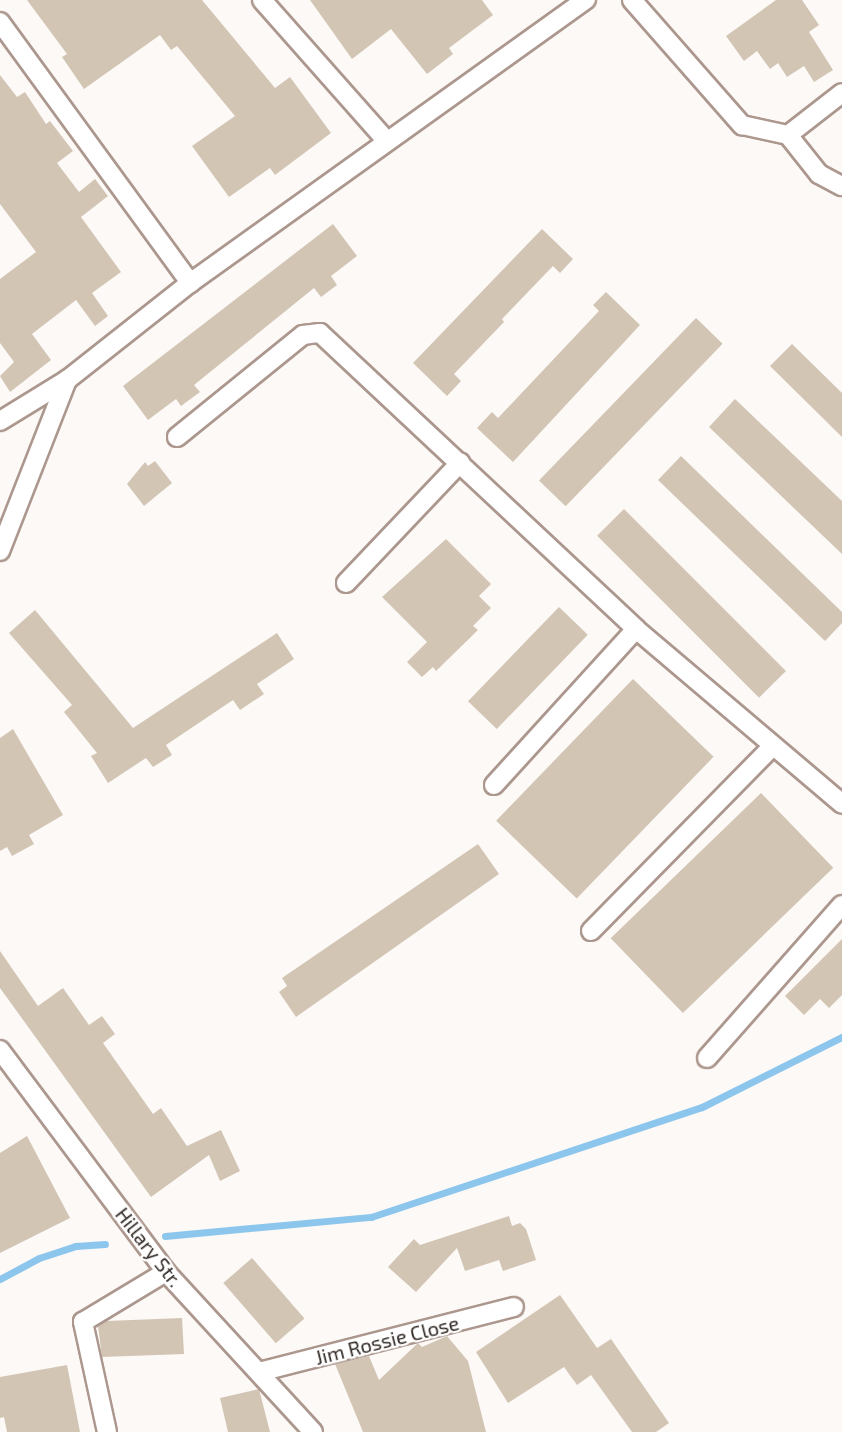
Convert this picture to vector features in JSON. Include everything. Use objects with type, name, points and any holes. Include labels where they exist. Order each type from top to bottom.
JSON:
[{"type":"street","points":[[262,0],[387,140]]},
{"type":"street","points":[[1,419],[67,380],[190,283],[387,140],[586,0]]},
{"type":"street","points":[[632,0],[742,125],[788,135],[819,174],[842,186]]},
{"type":"street","points":[[0,22],[190,283]]},
{"type":"street","points":[[788,135],[842,93]]},
{"type":"street","points":[[177,437],[303,334],[320,333],[636,629],[771,748],[842,804]]},
{"type":"street","points":[[0,551],[67,380]]},
{"type":"street","points":[[346,583],[460,462]]},
{"type":"street","points":[[494,785],[636,629]]},
{"type":"street","points":[[591,931],[771,748]]},
{"type":"street","points":[[707,1058],[842,905]]},
{"type":"street","name":"Hillary Str.","points":[[0,1050],[166,1272],[313,1432]]},
{"type":"street","points":[[106,1432],[83,1322],[166,1272]]},
{"type":"street","name":"Jim Rossie Close","points":[[259,1372],[514,1307]]},
{"type":"building","points":[[27,0],[202,0],[275,88],[290,77],[331,133],[275,175],[270,168],[229,197],[192,146],[235,116],[177,46],[171,50],[160,35],[84,89],[62,57],[67,54]]},
{"type":"building","points":[[310,0],[482,0],[493,15],[449,48],[453,54],[427,74],[391,29],[352,59]]},
{"type":"building","points":[[776,0],[802,0],[819,25],[809,32],[833,70],[814,82],[804,66],[787,77],[778,63],[770,69],[757,51],[744,61],[726,36]]},
{"type":"building","points":[[0,75],[17,97],[25,92],[46,124],[50,121],[73,151],[57,163],[79,192],[95,179],[108,196],[81,217],[121,272],[92,293],[108,316],[95,326],[76,300],[32,334],[51,360],[10,392],[0,376],[14,362],[0,343],[0,279],[36,252],[0,204]]},
{"type":"building","points":[[333,224],[357,256],[331,276],[337,285],[321,297],[314,288],[194,385],[200,392],[181,406],[176,399],[148,420],[123,386]]},
{"type":"building","points":[[542,229],[573,259],[560,273],[553,266],[502,319],[504,322],[454,374],[461,381],[447,396],[413,363]]},
{"type":"building","points":[[606,292],[640,325],[513,462],[477,428],[492,412],[498,418],[599,311],[593,305]]},
{"type":"building","points":[[696,318],[723,344],[566,506],[539,481]]},
{"type":"building","points":[[792,344],[842,393],[842,437],[770,366]]},
{"type":"building","points":[[735,399],[842,501],[842,554],[709,427]]},
{"type":"building","points":[[681,456],[842,612],[842,623],[825,641],[658,480]]},
{"type":"building","points":[[155,461],[172,483],[144,506],[127,484],[145,462],[148,466]]},
{"type":"building","points":[[624,509],[786,671],[759,698],[597,536]]},
{"type":"building","points":[[446,539],[491,584],[479,596],[491,608],[473,626],[478,630],[436,671],[433,667],[422,677],[407,662],[427,642],[382,597]]},
{"type":"building","points":[[559,607],[588,635],[497,729],[468,701]]},
{"type":"building","points":[[35,610],[133,728],[277,633],[294,659],[257,684],[264,694],[240,710],[233,700],[166,745],[172,755],[153,767],[146,758],[108,783],[91,756],[97,753],[64,712],[72,705],[9,633]]},
{"type":"building","points":[[633,679],[714,757],[577,899],[496,821]]},
{"type":"building","points":[[13,729],[63,815],[29,835],[34,844],[12,856],[7,847],[0,851],[0,738]]},
{"type":"building","points":[[761,793],[833,868],[683,1013],[611,938]]},
{"type":"building","points":[[478,844],[499,874],[296,1017],[279,992],[287,986],[282,978]]},
{"type":"building","points":[[842,939],[842,995],[829,1008],[820,999],[804,1015],[785,996]]},
{"type":"building","points":[[0,951],[38,1006],[63,988],[89,1025],[102,1016],[115,1034],[103,1043],[153,1114],[161,1108],[187,1146],[221,1130],[240,1171],[220,1181],[209,1155],[151,1197],[0,988]]},
{"type":"building","points":[[27,1136],[70,1218],[0,1253],[0,1153]]},
{"type":"building","points":[[509,1216],[512,1226],[520,1223],[526,1229],[536,1260],[503,1271],[499,1260],[465,1271],[457,1248],[416,1292],[388,1267],[414,1239],[420,1245]]},
{"type":"building","points":[[252,1258],[304,1318],[276,1343],[223,1283]]},
{"type":"building","points":[[560,1295],[597,1348],[611,1339],[669,1423],[656,1432],[632,1432],[591,1375],[577,1385],[564,1367],[508,1403],[476,1352]]},
{"type":"building","points":[[182,1318],[184,1354],[102,1357],[98,1326],[107,1321]]},
{"type":"building","points":[[447,1336],[468,1361],[486,1432],[363,1432],[335,1364],[369,1356],[379,1380],[418,1343],[422,1347]]},
{"type":"building","points":[[67,1365],[80,1432],[7,1432],[4,1417],[0,1418],[0,1377]]},
{"type":"building","points":[[259,1389],[270,1432],[228,1432],[220,1398]]},
{"type":"waterway","points":[[165,1236],[371,1217],[702,1107],[842,1037]]},
{"type":"waterway","points":[[0,1279],[39,1258],[76,1246],[105,1244]]}]
